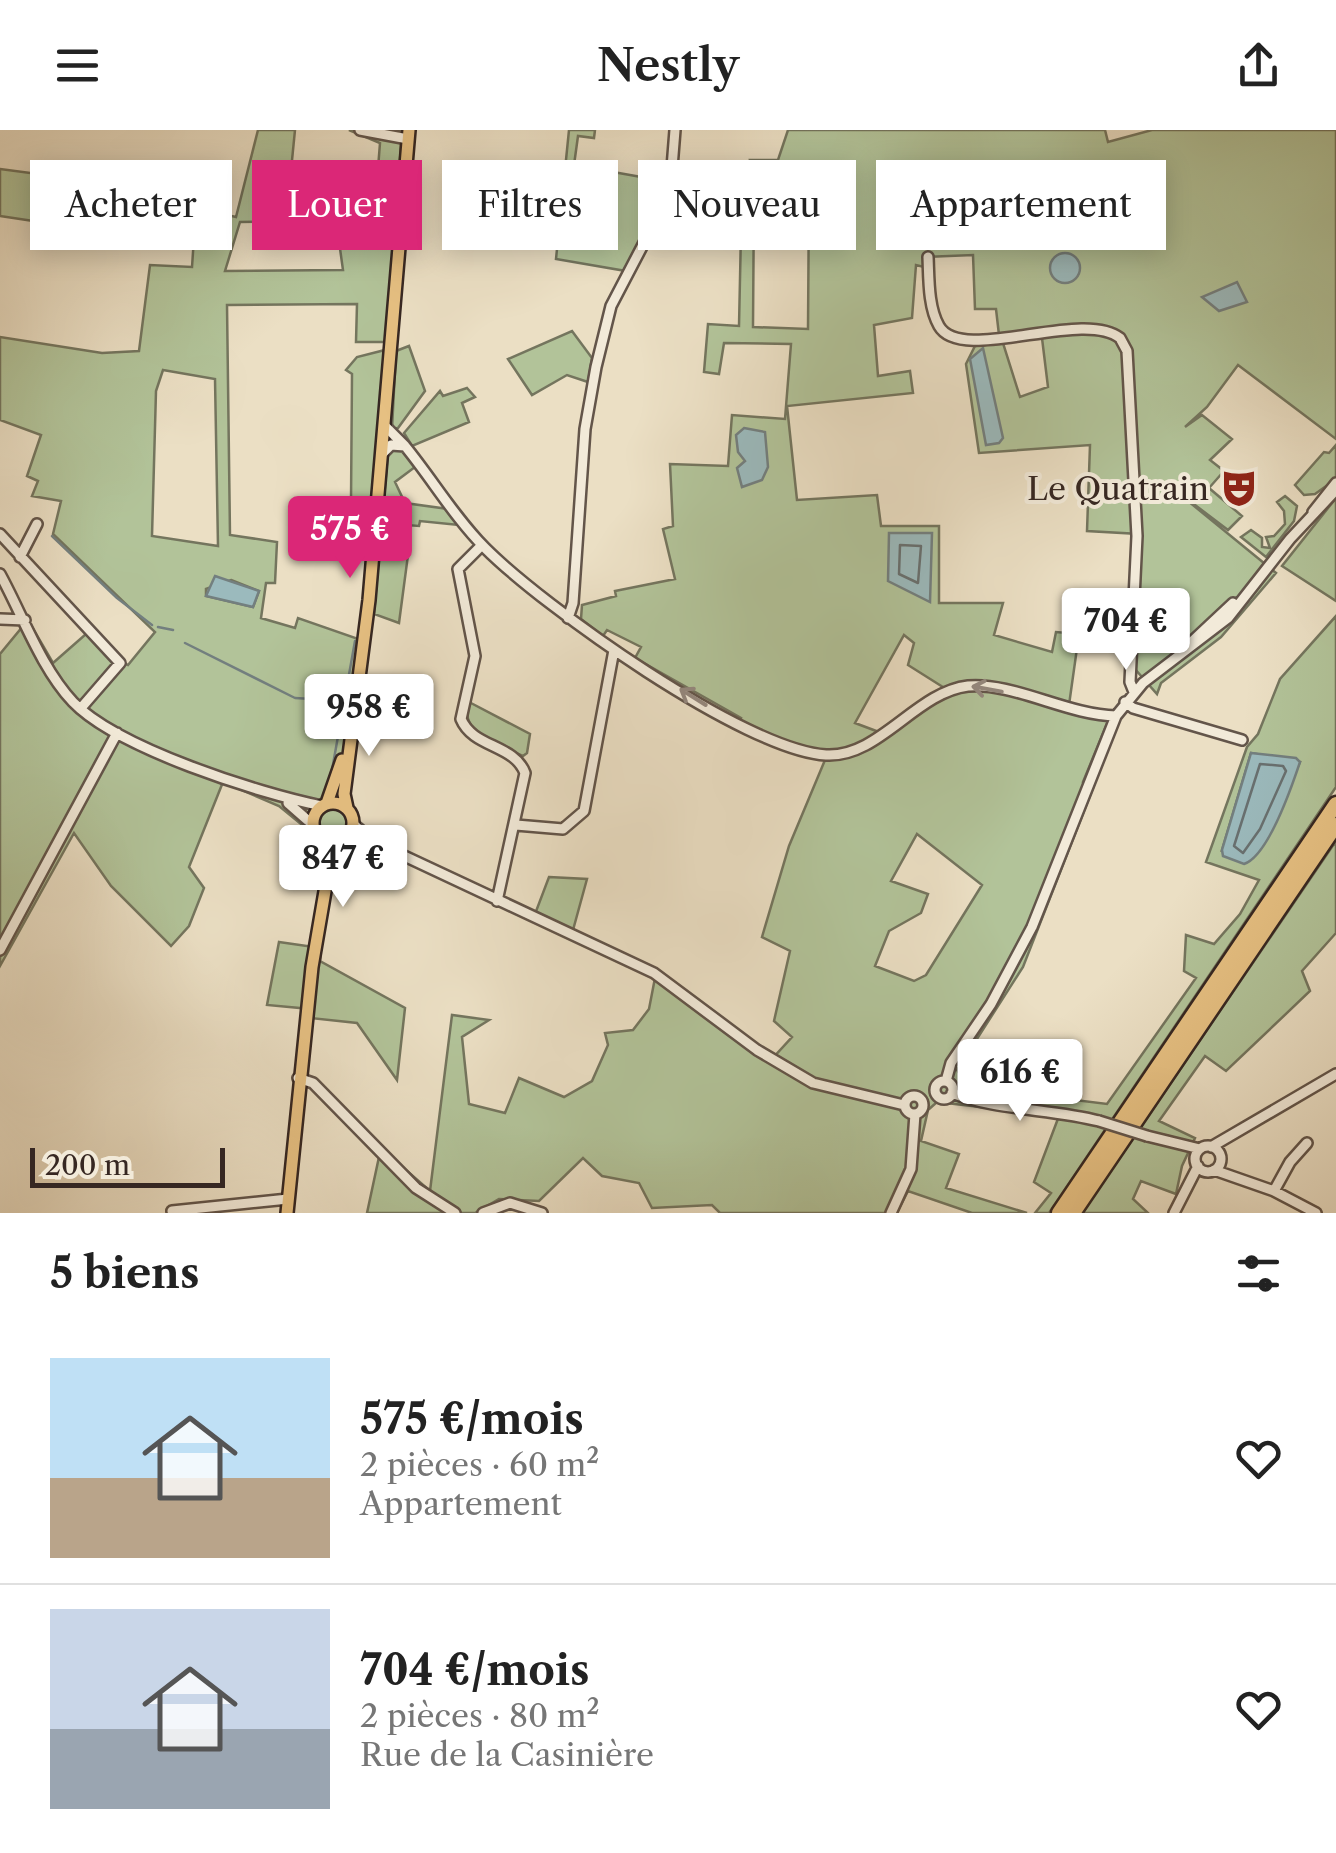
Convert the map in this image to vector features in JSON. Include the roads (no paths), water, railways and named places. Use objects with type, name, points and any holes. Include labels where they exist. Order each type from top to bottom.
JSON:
[{"type":"highway","points":[[1060,1213],[1336,804]]},
{"type":"highway","points":[[1074,1213],[1336,825]]},
{"type":"main road","points":[[312,967],[329,868],[353,824],[344,794],[382,454],[408,134]]},
{"type":"main road","points":[[287,1213],[323,854],[321,838],[313,825],[324,805],[353,712]]},
{"type":"main road","points":[[324,805],[347,808]]},
{"type":"main road","points":[[321,838],[343,840]]},
{"type":"street","points":[[360,130],[408,134]]},
{"type":"street","points":[[568,618],[573,603],[585,429],[608,319],[670,193],[674,130]]},
{"type":"street","points":[[928,256],[931,296],[940,328],[957,337],[989,339],[1092,326],[1120,338],[1126,351],[1136,478],[1134,692]]},
{"type":"street","points":[[384,425],[482,545],[568,618],[740,726],[818,754],[843,753],[938,697],[970,686],[1116,716]]},
{"type":"street","points":[[382,454],[391,445],[405,446]]},
{"type":"street","points":[[952,1093],[946,1081],[952,1063],[991,1004],[1032,927],[1116,716],[1143,683],[1222,624],[1312,515],[1316,504],[1336,487]]},
{"type":"street","points":[[20,557],[37,524]]},
{"type":"street","points":[[0,534],[120,663],[80,708]]},
{"type":"street","points":[[482,545],[458,569],[474,656],[461,719],[471,735],[521,764],[525,773],[497,902]]},
{"type":"street","points":[[0,574],[63,689],[80,708],[117,733],[277,796],[304,812],[313,825]]},
{"type":"street","points":[[0,620],[24,620]]},
{"type":"street","points":[[516,825],[563,829],[584,811],[614,650]]},
{"type":"street","points":[[1132,671],[1143,683]]},
{"type":"street","points":[[1126,702],[1133,708],[1242,740]]},
{"type":"street","points":[[0,950],[117,733]]},
{"type":"street","points":[[277,796],[324,805]]},
{"type":"street","points":[[353,824],[379,846],[661,977],[757,1050],[814,1083],[904,1105],[915,1114]]},
{"type":"street","points":[[343,840],[379,846]]},
{"type":"street","points":[[1174,1213],[1193,1179],[1230,1136],[1336,1074]]},
{"type":"street","points":[[298,1078],[312,1083],[416,1188],[455,1213]]},
{"type":"street","points":[[938,1094],[938,1084],[946,1081]]},
{"type":"street","points":[[892,1213],[913,1160],[915,1114],[922,1102],[938,1094],[952,1093],[973,1101],[1033,1106],[1147,1136],[1208,1160],[1231,1175],[1316,1213]]},
{"type":"street","points":[[904,1105],[909,1097],[922,1102]]},
{"type":"street","points":[[1274,1191],[1290,1162],[1307,1143]]},
{"type":"street","points":[[172,1210],[288,1199]]},
{"type":"street","points":[[484,1213],[510,1203],[542,1213]]},
{"type":"water","points":[[1065,253],[1076,257],[1080,268],[1076,279],[1065,283],[1054,279],[1050,268],[1054,257]]},
{"type":"water","points":[[1237,282],[1247,302],[1219,311],[1202,297]]},
{"type":"water","points":[[983,348],[1003,438],[999,443],[986,445],[970,359]]},
{"type":"water","points":[[744,428],[765,432],[768,467],[762,480],[742,487],[737,468],[745,461],[738,452],[736,435]]},
{"type":"water","points":[[889,533],[932,533],[930,602],[888,581]]},
{"type":"water","points":[[215,576],[259,591],[253,607],[206,596]]},
{"type":"water","points":[[1251,753],[1296,758],[1300,762],[1270,835],[1244,864],[1223,856],[1222,850]]},
{"type":"waterway","points":[[52,536],[117,598],[152,625]]},
{"type":"waterway","points":[[158,627],[173,630]]},
{"type":"waterway","points":[[332,770],[355,641]]},
{"type":"waterway","points":[[185,643],[295,698],[312,699]]},
{"type":"place","name":"Le Quatrain","points":[[1239,488]]}]
